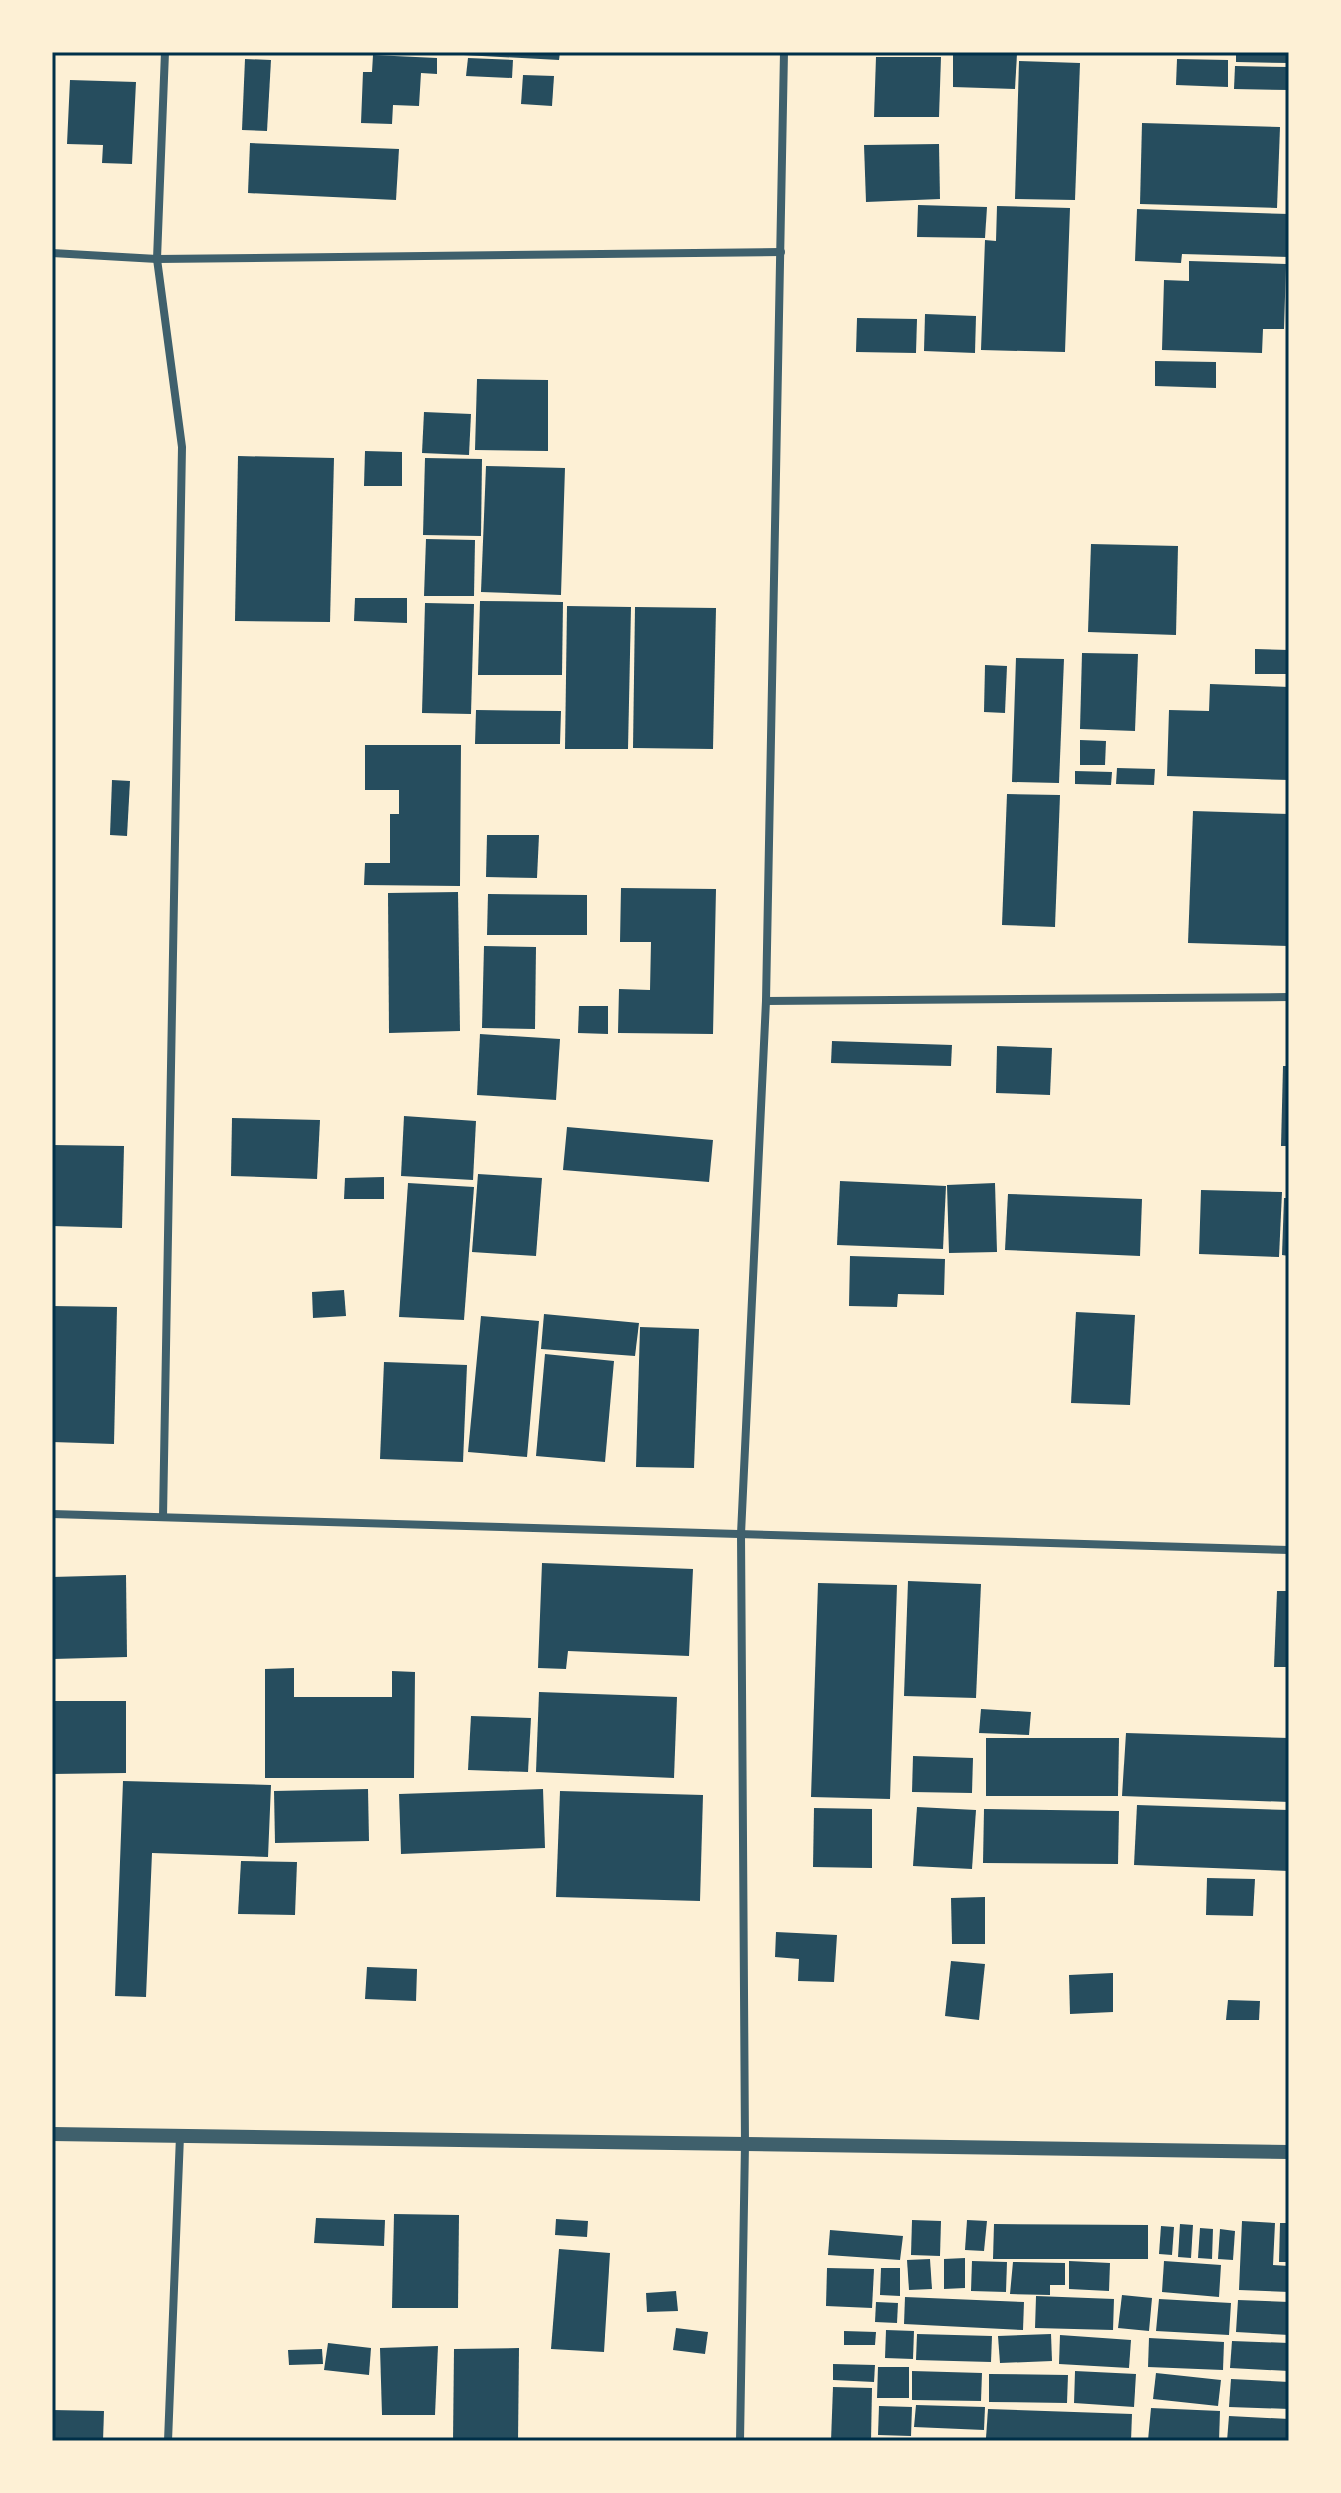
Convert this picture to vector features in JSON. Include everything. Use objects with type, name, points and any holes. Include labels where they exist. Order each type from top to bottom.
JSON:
[{"type":"street","points":[[163,1517],[182,447],[157,259],[165,52]]},
{"type":"street","points":[[740,2441],[745,2144],[741,1534],[766,1001],[784,52]]},
{"type":"street","points":[[52,253],[157,259],[781,252]]},
{"type":"street","points":[[766,1001],[1289,997]]},
{"type":"street","points":[[52,1514],[1289,1550]]},
{"type":"street","points":[[52,2134],[1289,2152]]},
{"type":"street","points":[[168,2441],[180,2136]]},
{"type":"building","points":[[445,52],[560,52],[559,60]]},
{"type":"building","points":[[1236,52],[1289,52],[1289,63],[1236,62]]},
{"type":"building","points":[[953,54],[1017,54],[1015,89],[953,87]]},
{"type":"building","points":[[373,55],[437,58],[437,74],[421,73],[419,106],[393,105],[392,124],[361,123],[363,72],[372,72]]},
{"type":"building","points":[[876,57],[941,57],[939,117],[874,117]]},
{"type":"building","points":[[468,58],[513,60],[512,78],[466,76]]},
{"type":"building","points":[[245,59],[271,60],[267,131],[242,130]]},
{"type":"building","points":[[1177,59],[1228,60],[1228,87],[1176,85]]},
{"type":"building","points":[[1019,61],[1080,63],[1075,200],[1015,199]]},
{"type":"building","points":[[1235,66],[1289,67],[1289,90],[1234,89]]},
{"type":"building","points":[[523,75],[554,76],[552,106],[521,104]]},
{"type":"building","points":[[70,80],[136,82],[132,164],[102,163],[103,145],[67,144]]},
{"type":"building","points":[[1142,123],[1280,127],[1277,208],[1140,204]]},
{"type":"building","points":[[250,143],[399,149],[396,200],[248,193]]},
{"type":"building","points":[[939,144],[940,199],[866,202],[864,145]]},
{"type":"building","points":[[918,205],[987,207],[985,238],[917,237]]},
{"type":"building","points":[[997,206],[1070,208],[1065,352],[981,350],[985,240],[996,241]]},
{"type":"building","points":[[1137,209],[1289,214],[1289,257],[1182,254],[1181,263],[1135,261]]},
{"type":"building","points":[[1189,261],[1286,264],[1284,329],[1263,329],[1262,353],[1162,350],[1164,280],[1189,281]]},
{"type":"building","points":[[925,314],[976,316],[975,353],[924,351]]},
{"type":"building","points":[[857,318],[917,319],[916,353],[856,352]]},
{"type":"building","points":[[1155,361],[1216,362],[1216,388],[1155,386]]},
{"type":"building","points":[[477,379],[548,380],[548,451],[475,450]]},
{"type":"building","points":[[424,412],[471,414],[469,455],[422,453]]},
{"type":"building","points":[[365,451],[402,452],[402,486],[364,486]]},
{"type":"building","points":[[238,456],[334,458],[330,622],[235,621]]},
{"type":"building","points":[[425,458],[482,459],[481,536],[423,535]]},
{"type":"building","points":[[486,466],[565,468],[561,595],[481,592]]},
{"type":"building","points":[[426,539],[475,540],[474,596],[424,596]]},
{"type":"building","points":[[1091,544],[1178,546],[1176,635],[1088,632]]},
{"type":"building","points":[[355,598],[407,598],[407,623],[354,621]]},
{"type":"building","points":[[480,601],[563,602],[562,675],[478,675]]},
{"type":"building","points":[[425,603],[474,604],[471,714],[422,713]]},
{"type":"building","points":[[567,606],[631,607],[628,749],[565,749]]},
{"type":"building","points":[[635,607],[716,608],[713,749],[633,748]]},
{"type":"building","points":[[1255,649],[1289,650],[1289,674],[1255,674]]},
{"type":"building","points":[[1082,653],[1138,654],[1135,731],[1080,729]]},
{"type":"building","points":[[1016,658],[1064,659],[1059,783],[1012,782]]},
{"type":"building","points":[[985,665],[1007,666],[1005,713],[984,712]]},
{"type":"building","points":[[1210,684],[1289,687],[1289,780],[1167,776],[1169,710],[1209,711]]},
{"type":"building","points":[[476,710],[561,711],[560,744],[475,744]]},
{"type":"building","points":[[1080,740],[1106,741],[1105,765],[1080,765]]},
{"type":"building","points":[[365,745],[461,745],[460,886],[364,885],[365,863],[390,863],[390,814],[399,814],[399,790],[365,790]]},
{"type":"building","points":[[1117,768],[1155,769],[1154,785],[1116,784]]},
{"type":"building","points":[[1075,771],[1112,772],[1111,785],[1075,784]]},
{"type":"building","points":[[112,780],[130,781],[127,836],[110,835]]},
{"type":"building","points":[[1007,794],[1060,795],[1055,927],[1002,925]]},
{"type":"building","points":[[1193,811],[1289,814],[1289,946],[1188,943]]},
{"type":"building","points":[[487,835],[539,835],[537,878],[486,877]]},
{"type":"building","points":[[621,888],[716,889],[713,1034],[618,1033],[619,989],[650,990],[651,942],[620,942]]},
{"type":"building","points":[[458,892],[460,1031],[389,1033],[388,893]]},
{"type":"building","points":[[488,894],[587,895],[587,935],[487,935]]},
{"type":"building","points":[[484,946],[536,947],[535,1029],[482,1028]]},
{"type":"building","points":[[579,1006],[608,1006],[608,1034],[578,1033]]},
{"type":"building","points":[[480,1034],[560,1039],[556,1100],[477,1095]]},
{"type":"building","points":[[832,1041],[952,1045],[951,1066],[831,1063]]},
{"type":"building","points":[[997,1046],[1052,1048],[1050,1095],[996,1093]]},
{"type":"building","points":[[1283,1066],[1289,1066],[1289,1146],[1281,1146]]},
{"type":"building","points":[[404,1116],[476,1121],[473,1180],[401,1176]]},
{"type":"building","points":[[232,1118],[320,1120],[317,1179],[231,1176]]},
{"type":"building","points":[[567,1127],[713,1140],[709,1182],[563,1170]]},
{"type":"building","points":[[52,1145],[124,1146],[122,1228],[52,1226]]},
{"type":"building","points":[[478,1174],[542,1178],[536,1256],[472,1252]]},
{"type":"building","points":[[384,1177],[384,1199],[344,1199],[345,1178]]},
{"type":"building","points":[[840,1181],[946,1186],[943,1249],[837,1245]]},
{"type":"building","points":[[408,1183],[474,1187],[464,1320],[399,1317]]},
{"type":"building","points":[[995,1183],[997,1252],[949,1253],[947,1185]]},
{"type":"building","points":[[1201,1190],[1282,1192],[1279,1257],[1199,1254]]},
{"type":"building","points":[[1008,1194],[1142,1199],[1140,1256],[1005,1250]]},
{"type":"building","points":[[1284,1198],[1289,1198],[1289,1256],[1282,1255]]},
{"type":"building","points":[[850,1256],[945,1259],[944,1295],[898,1294],[897,1307],[849,1306]]},
{"type":"building","points":[[344,1290],[346,1316],[313,1318],[312,1292]]},
{"type":"building","points":[[52,1306],[117,1307],[114,1444],[52,1442]]},
{"type":"building","points":[[1076,1312],[1135,1315],[1130,1405],[1071,1403]]},
{"type":"building","points":[[544,1314],[639,1323],[635,1356],[541,1349]]},
{"type":"building","points":[[481,1316],[539,1321],[527,1457],[468,1452]]},
{"type":"building","points":[[640,1327],[699,1329],[694,1468],[636,1467]]},
{"type":"building","points":[[545,1354],[614,1361],[605,1462],[536,1456]]},
{"type":"building","points":[[384,1362],[467,1365],[463,1462],[380,1459]]},
{"type":"building","points":[[542,1563],[693,1569],[689,1656],[568,1651],[566,1669],[538,1668]]},
{"type":"building","points":[[126,1575],[127,1657],[53,1659],[52,1577]]},
{"type":"building","points":[[908,1581],[981,1584],[976,1698],[904,1696]]},
{"type":"building","points":[[818,1583],[897,1585],[890,1799],[811,1797]]},
{"type":"building","points":[[1277,1591],[1289,1591],[1289,1667],[1274,1667]]},
{"type":"building","points":[[294,1668],[294,1697],[392,1697],[392,1671],[415,1672],[414,1778],[265,1778],[265,1669]]},
{"type":"building","points":[[539,1692],[677,1697],[674,1778],[536,1772]]},
{"type":"building","points":[[52,1701],[126,1701],[126,1773],[52,1774]]},
{"type":"building","points":[[981,1709],[1031,1712],[1029,1735],[979,1733]]},
{"type":"building","points":[[471,1716],[531,1718],[528,1772],[468,1770]]},
{"type":"building","points":[[1126,1733],[1289,1738],[1289,1802],[1122,1796]]},
{"type":"building","points":[[986,1738],[1119,1738],[1118,1796],[986,1796]]},
{"type":"building","points":[[913,1756],[973,1758],[972,1793],[912,1792]]},
{"type":"building","points":[[123,1781],[271,1785],[268,1857],[152,1853],[146,1997],[115,1996]]},
{"type":"building","points":[[368,1789],[369,1841],[275,1843],[274,1791]]},
{"type":"building","points":[[543,1789],[545,1848],[401,1854],[399,1794]]},
{"type":"building","points":[[560,1791],[703,1795],[700,1901],[556,1897]]},
{"type":"building","points":[[1137,1805],[1289,1810],[1289,1871],[1134,1865]]},
{"type":"building","points":[[917,1807],[976,1810],[972,1869],[913,1866]]},
{"type":"building","points":[[814,1808],[872,1809],[872,1868],[813,1867]]},
{"type":"building","points":[[984,1809],[1119,1811],[1118,1864],[983,1863]]},
{"type":"building","points":[[241,1861],[297,1862],[295,1915],[238,1914]]},
{"type":"building","points":[[1207,1878],[1255,1879],[1253,1916],[1206,1915]]},
{"type":"building","points":[[985,1897],[985,1944],[952,1944],[951,1898]]},
{"type":"building","points":[[776,1932],[837,1935],[834,1982],[798,1981],[799,1959],[775,1957]]},
{"type":"building","points":[[951,1961],[985,1964],[979,2020],[945,2016]]},
{"type":"building","points":[[367,1967],[417,1969],[416,2001],[365,1999]]},
{"type":"building","points":[[1113,1973],[1113,2012],[1070,2014],[1069,1975]]},
{"type":"building","points":[[1228,2000],[1260,2001],[1259,2020],[1226,2020]]},
{"type":"building","points":[[394,2214],[459,2215],[458,2308],[392,2308]]},
{"type":"building","points":[[316,2218],[385,2220],[384,2246],[314,2243]]},
{"type":"building","points":[[556,2219],[588,2221],[587,2237],[555,2235]]},
{"type":"building","points":[[912,2220],[941,2221],[940,2256],[911,2255]]},
{"type":"building","points":[[967,2220],[987,2221],[984,2251],[965,2250]]},
{"type":"building","points":[[1242,2221],[1275,2223],[1273,2265],[1289,2266],[1289,2292],[1239,2290]]},
{"type":"building","points":[[1280,2223],[1289,2223],[1289,2262],[1279,2262]]},
{"type":"building","points":[[994,2224],[1148,2225],[1148,2259],[993,2259]]},
{"type":"building","points":[[1180,2224],[1193,2225],[1191,2258],[1178,2257]]},
{"type":"building","points":[[1161,2226],[1174,2227],[1172,2255],[1159,2254]]},
{"type":"building","points":[[1200,2228],[1213,2229],[1212,2259],[1198,2258]]},
{"type":"building","points":[[1220,2229],[1235,2231],[1233,2260],[1218,2259]]},
{"type":"building","points":[[830,2230],[903,2236],[900,2260],[828,2255]]},
{"type":"building","points":[[559,2249],[610,2253],[604,2352],[551,2349]]},
{"type":"building","points":[[965,2258],[965,2288],[944,2289],[944,2259]]},
{"type":"building","points":[[930,2259],[932,2289],[909,2290],[907,2260]]},
{"type":"building","points":[[972,2261],[1007,2262],[1006,2292],[971,2291]]},
{"type":"building","points":[[1069,2261],[1110,2263],[1109,2291],[1069,2289]]},
{"type":"building","points":[[1164,2261],[1221,2265],[1219,2297],[1162,2292]]},
{"type":"building","points":[[1013,2262],[1065,2263],[1065,2285],[1050,2285],[1050,2295],[1010,2294]]},
{"type":"building","points":[[827,2268],[874,2269],[872,2308],[826,2306]]},
{"type":"building","points":[[881,2268],[900,2268],[900,2296],[880,2295]]},
{"type":"building","points":[[676,2291],[678,2311],[647,2312],[646,2293]]},
{"type":"building","points":[[1122,2295],[1152,2298],[1149,2331],[1118,2328]]},
{"type":"building","points":[[1036,2296],[1114,2299],[1113,2330],[1035,2328]]},
{"type":"building","points":[[905,2297],[1024,2302],[1023,2330],[904,2324]]},
{"type":"building","points":[[1159,2299],[1231,2303],[1229,2335],[1156,2331]]},
{"type":"building","points":[[1238,2300],[1289,2302],[1289,2335],[1236,2332]]},
{"type":"building","points":[[876,2302],[898,2303],[897,2323],[875,2322]]},
{"type":"building","points":[[676,2328],[708,2332],[705,2354],[673,2350]]},
{"type":"building","points":[[886,2330],[914,2331],[913,2359],[885,2358]]},
{"type":"building","points":[[844,2331],[876,2332],[875,2345],[844,2345]]},
{"type":"building","points":[[917,2334],[992,2336],[991,2362],[916,2360]]},
{"type":"building","points":[[1051,2334],[1052,2361],[1000,2363],[998,2336]]},
{"type":"building","points":[[1060,2335],[1131,2340],[1129,2368],[1059,2364]]},
{"type":"building","points":[[1149,2338],[1224,2342],[1223,2370],[1148,2367]]},
{"type":"building","points":[[1232,2341],[1289,2343],[1289,2371],[1230,2368]]},
{"type":"building","points":[[328,2343],[371,2348],[369,2375],[324,2370]]},
{"type":"building","points":[[438,2346],[435,2415],[382,2415],[380,2348]]},
{"type":"building","points":[[519,2348],[518,2441],[453,2441],[454,2349]]},
{"type":"building","points":[[322,2349],[323,2364],[289,2365],[288,2350]]},
{"type":"building","points":[[833,2364],[875,2365],[874,2382],[833,2380]]},
{"type":"building","points":[[878,2367],[909,2367],[909,2398],[877,2398]]},
{"type":"building","points":[[912,2371],[982,2373],[981,2401],[912,2400]]},
{"type":"building","points":[[1075,2371],[1136,2374],[1134,2407],[1074,2403]]},
{"type":"building","points":[[1156,2373],[1221,2380],[1218,2406],[1153,2399]]},
{"type":"building","points":[[989,2374],[1068,2375],[1067,2403],[989,2402]]},
{"type":"building","points":[[1231,2379],[1289,2382],[1289,2409],[1229,2407]]},
{"type":"building","points":[[833,2387],[872,2388],[871,2441],[831,2441]]},
{"type":"building","points":[[916,2405],[985,2407],[984,2430],[914,2427]]},
{"type":"building","points":[[879,2406],[912,2407],[911,2436],[878,2435]]},
{"type":"building","points":[[1151,2408],[1220,2411],[1219,2441],[1148,2440]]},
{"type":"building","points":[[988,2409],[1132,2414],[1131,2441],[986,2438]]},
{"type":"building","points":[[52,2410],[104,2411],[103,2441],[52,2441]]},
{"type":"building","points":[[1229,2416],[1289,2419],[1289,2441],[1227,2441]]}]
